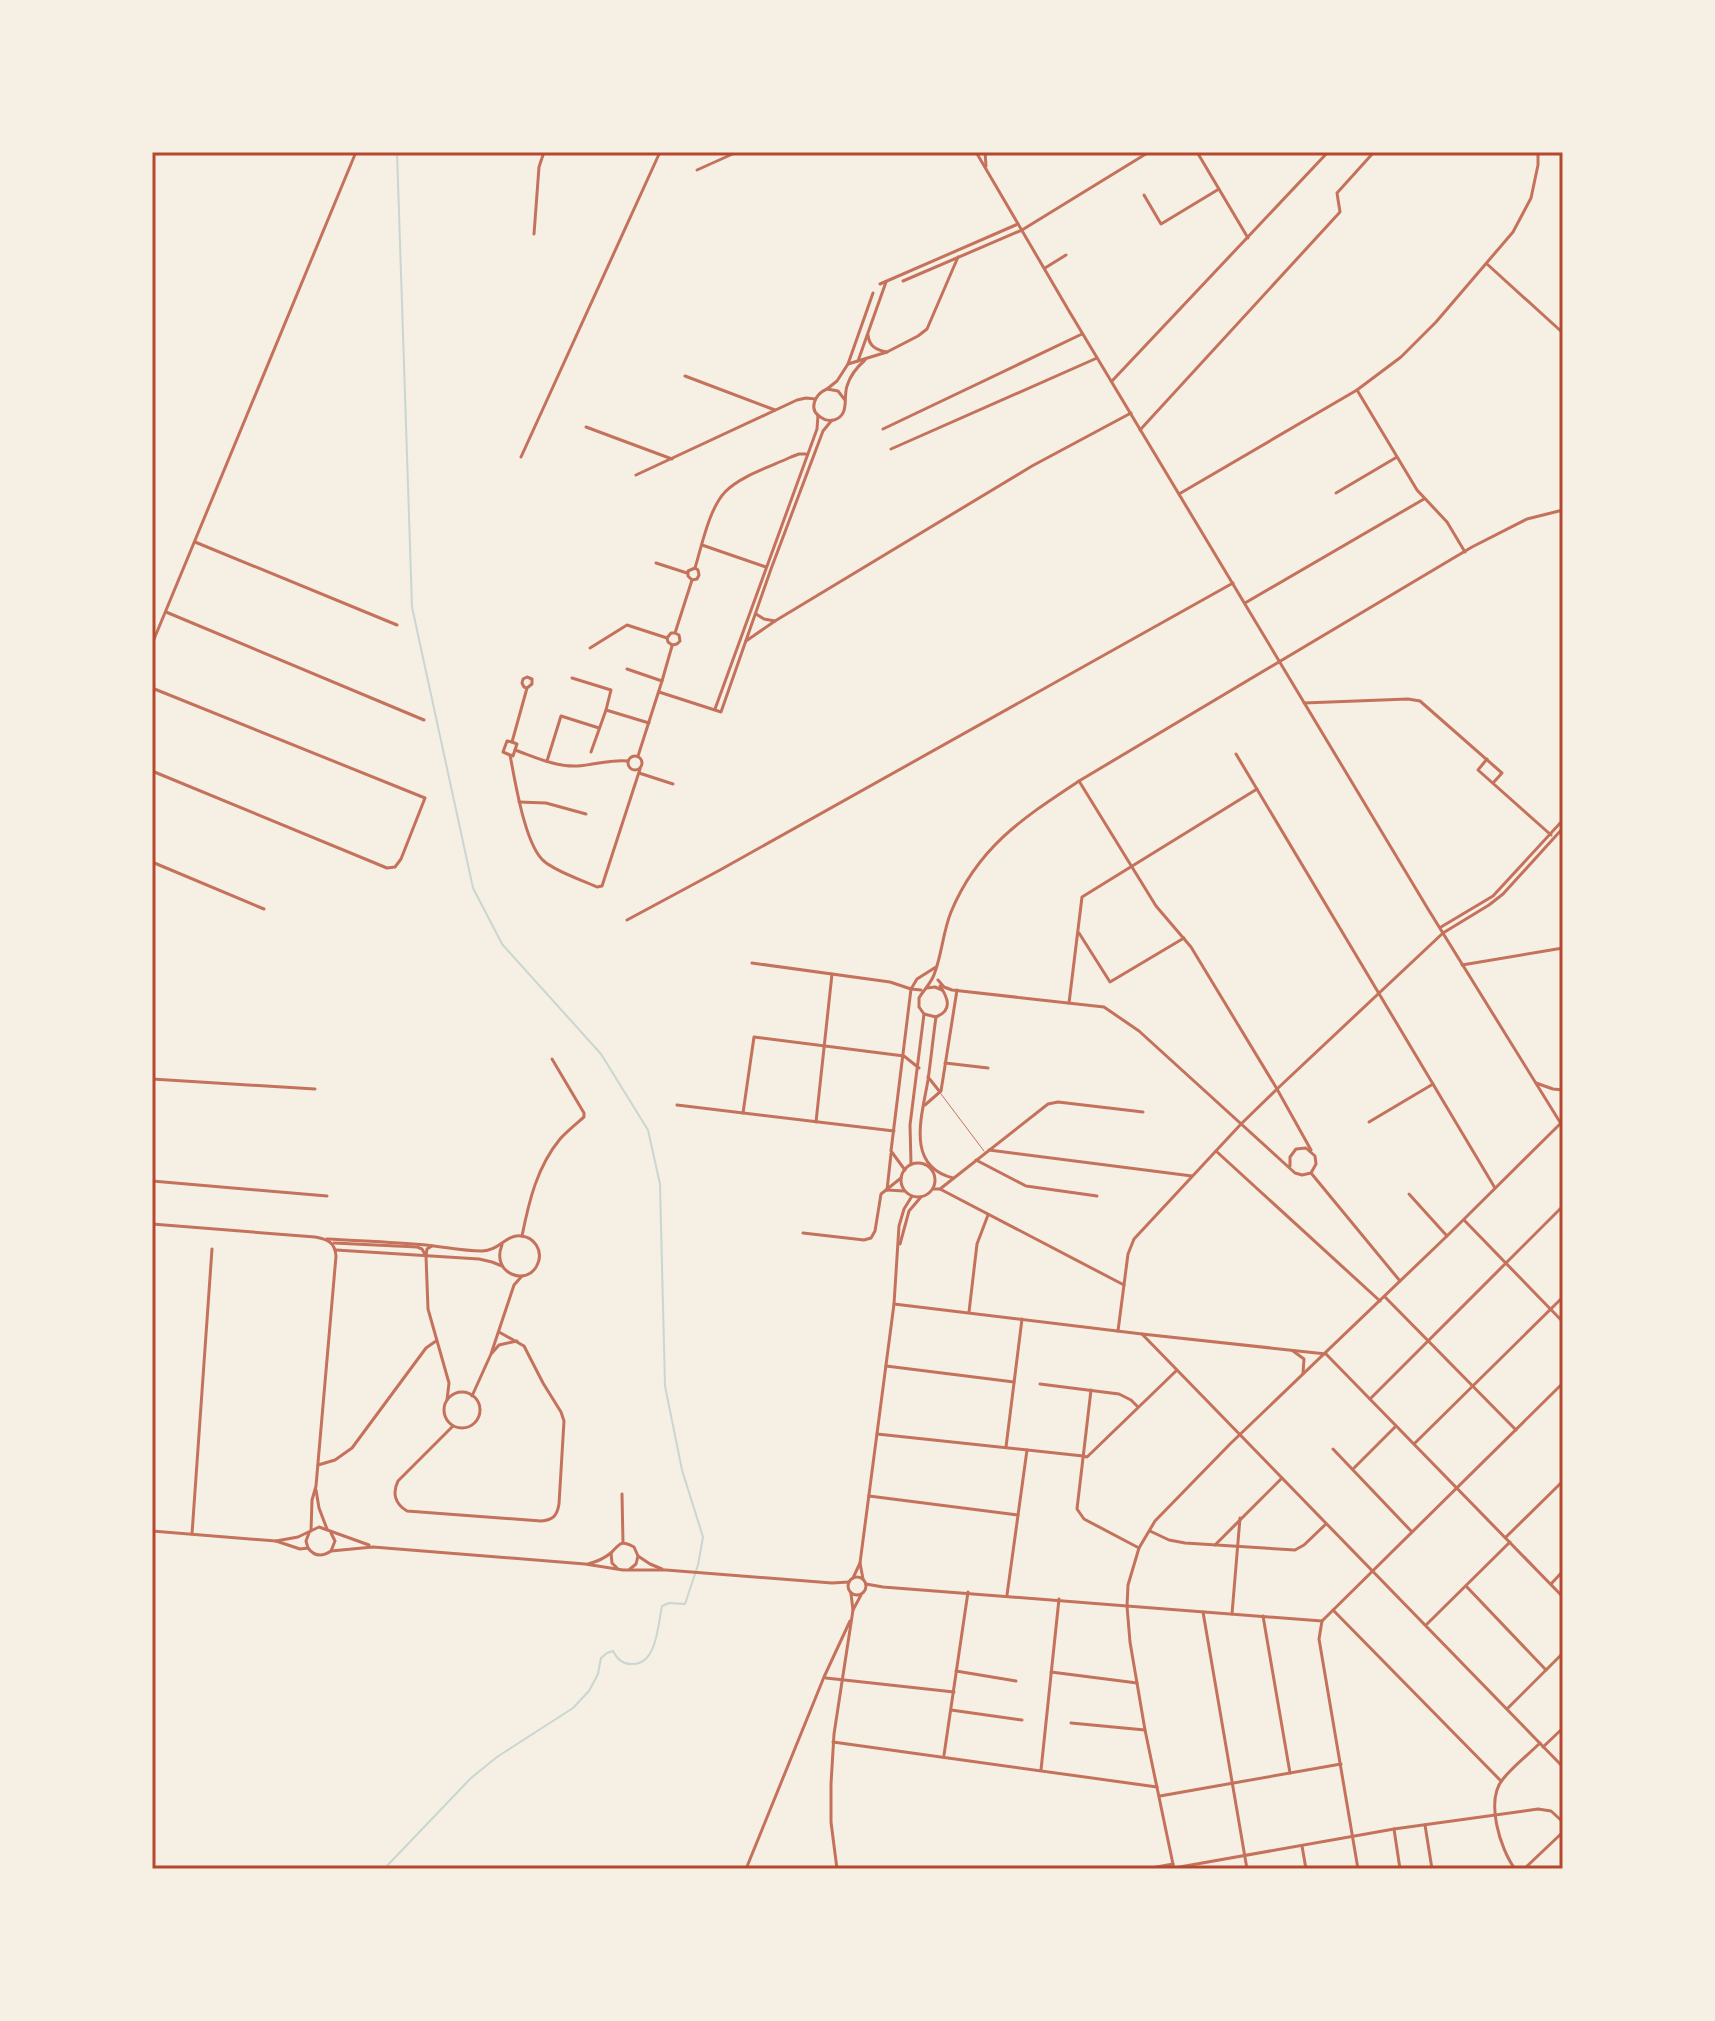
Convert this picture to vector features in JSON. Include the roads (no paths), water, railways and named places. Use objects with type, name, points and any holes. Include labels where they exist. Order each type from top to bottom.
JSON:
[{"type":"street","points":[[152,644],[356,152]]},
{"type":"street","points":[[534,234],[539,167],[544,152]]},
{"type":"street","points":[[521,457],[660,152]]},
{"type":"street","points":[[697,170],[737,152]]},
{"type":"street","points":[[976,152],[1082,334],[1561,1125]]},
{"type":"street","points":[[985,152],[987,170]]},
{"type":"street","points":[[903,281],[1022,230],[1149,152]]},
{"type":"street","points":[[1197,152],[1248,238]]},
{"type":"street","points":[[1112,381],[1328,152]]},
{"type":"street","points":[[1140,430],[1340,212],[1337,193],[1374,152]]},
{"type":"street","points":[[1179,494],[1357,390],[1401,357],[1436,322],[1513,232],[1535,182],[1538,152]]},
{"type":"street","points":[[1144,195],[1161,224],[1219,189]]},
{"type":"street","points":[[880,284],[1018,224]]},
{"type":"street","points":[[1044,269],[1066,255]]},
{"type":"street","points":[[848,364],[887,352],[927,329],[958,257]]},
{"type":"street","points":[[1487,264],[1563,333]]},
{"type":"street","points":[[858,361],[886,282]]},
{"type":"street","points":[[715,710],[818,426],[815,399],[817,394],[837,381],[848,364],[873,293]]},
{"type":"street","points":[[868,306],[876,309]]},
{"type":"street","points":[[868,333],[873,347],[887,352]]},
{"type":"street","points":[[883,429],[1082,334]]},
{"type":"street","points":[[891,449],[1097,358]]},
{"type":"street","points":[[659,692],[721,712],[823,431],[844,411],[847,385],[865,360]]},
{"type":"street","points":[[685,376],[775,410]]},
{"type":"street","points":[[827,389],[838,391],[845,400]]},
{"type":"street","points":[[1357,390],[1424,499],[1447,522],[1465,552]]},
{"type":"street","points":[[636,475],[800,399],[815,399]]},
{"type":"street","points":[[746,641],[1032,466],[1131,413]]},
{"type":"street","points":[[818,415],[832,420]]},
{"type":"street","points":[[586,427],[672,459]]},
{"type":"street","points":[[695,568],[715,507],[727,489],[801,453],[815,454]]},
{"type":"street","points":[[1336,493],[1397,457]]},
{"type":"street","points":[[1245,603],[1424,499]]},
{"type":"street","points":[[911,1164],[910,1135],[924,1014],[918,1003],[936,968],[951,913],[964,884],[984,856],[1024,818],[1079,781],[1514,524],[1563,510]]},
{"type":"street","points":[[195,542],[397,625]]},
{"type":"street","points":[[702,545],[771,569]]},
{"type":"street","points":[[656,563],[687,573],[692,580]]},
{"type":"street","points":[[687,573],[695,568]]},
{"type":"street","points":[[692,580],[699,575],[695,568]]},
{"type":"street","points":[[675,633],[692,580]]},
{"type":"street","points":[[627,920],[1233,583]]},
{"type":"street","points":[[165,612],[424,720]]},
{"type":"street","points":[[756,614],[775,621]]},
{"type":"street","points":[[590,648],[627,625],[667,638],[672,645]]},
{"type":"street","points":[[667,638],[675,633]]},
{"type":"street","points":[[672,645],[680,641],[675,633]]},
{"type":"street","points":[[638,756],[672,645]]},
{"type":"street","points":[[627,669],[662,681]]},
{"type":"street","points":[[572,678],[611,690],[591,752]]},
{"type":"street","points":[[152,688],[425,798],[398,865],[387,868],[152,771]]},
{"type":"street","points":[[512,742],[527,688]]},
{"type":"street","points":[[1304,703],[1416,700],[1502,773],[1493,783]]},
{"type":"street","points":[[606,710],[649,723]]},
{"type":"street","points":[[547,761],[561,716],[599,728]]},
{"type":"street","points":[[507,741],[512,742],[517,744],[513,756],[503,752],[507,741]]},
{"type":"street","points":[[515,750],[574,766],[609,760],[628,761],[638,756]]},
{"type":"street","points":[[1236,754],[1495,1188]]},
{"type":"street","points":[[510,755],[519,802],[539,857],[554,868],[597,887],[604,884],[643,763],[638,756]]},
{"type":"street","points":[[1487,759],[1478,770],[1552,836]]},
{"type":"street","points":[[628,761],[630,769],[673,784]]},
{"type":"street","points":[[1079,781],[1130,867],[1159,911],[1184,938],[1277,1089],[1313,1153],[1316,1164],[1311,1173]]},
{"type":"street","points":[[1069,1003],[1082,897],[1257,789]]},
{"type":"street","points":[[519,802],[546,803],[586,814]]},
{"type":"street","points":[[1118,1331],[1132,1242],[1241,1124],[1443,933],[1503,894],[1563,820]]},
{"type":"street","points":[[1440,928],[1493,896],[1563,828]]},
{"type":"street","points":[[152,862],[264,909]]},
{"type":"street","points":[[1078,931],[1110,982],[1184,938]]},
{"type":"street","points":[[1462,965],[1563,948]]},
{"type":"street","points":[[752,963],[890,982],[911,989],[935,987],[945,993],[954,990]]},
{"type":"street","points":[[924,1014],[936,1017],[947,1008],[948,999],[938,980],[936,968]]},
{"type":"street","points":[[887,1190],[911,989],[917,979],[936,968]]},
{"type":"street","points":[[816,1122],[832,974]]},
{"type":"street","points":[[938,980],[942,986],[954,990],[1104,1007],[1139,1031],[1295,1173],[1311,1173]]},
{"type":"street","points":[[923,1107],[940,1092],[954,990]]},
{"type":"street","points":[[899,1247],[909,1211],[921,1197],[930,1193],[936,1179],[924,1155],[920,1135],[936,1017]]},
{"type":"street","points":[[743,1113],[754,1037],[904,1056],[919,1068]]},
{"type":"street","points":[[522,1236],[538,1176],[548,1155],[562,1136],[584,1116],[552,1059]]},
{"type":"street","points":[[945,1063],[988,1068]]},
{"type":"street","points":[[928,1077],[940,1092]]},
{"type":"street","points":[[152,1079],[315,1089]]},
{"type":"street","points":[[1535,1082],[1550,1089],[1563,1090]]},
{"type":"street","points":[[1369,1122],[1433,1084]]},
{"type":"street","points":[[940,1189],[1053,1102],[1143,1112]]},
{"type":"street","points":[[677,1105],[894,1131]]},
{"type":"street","points":[[1174,1867],[1130,1642],[1127,1606],[1129,1575],[1139,1548],[1160,1516],[1239,1435],[1561,1125],[1563,1115]]},
{"type":"street","points":[[1290,1166],[1290,1157],[1296,1149],[1306,1148],[1313,1153]]},
{"type":"street","points":[[891,1151],[905,1170]]},
{"type":"street","points":[[1216,1151],[1380,1301]]},
{"type":"street","points":[[987,1152],[1192,1176]]},
{"type":"street","points":[[976,1160],[1026,1186],[1097,1196]]},
{"type":"street","points":[[803,1233],[864,1240],[871,1238],[881,1194],[901,1178],[911,1164],[923,1163],[953,1178]]},
{"type":"street","points":[[1311,1173],[1401,1281]]},
{"type":"street","points":[[901,1178],[905,1191]]},
{"type":"street","points":[[152,1181],[327,1196]]},
{"type":"street","points":[[933,1189],[940,1189],[1124,1285]]},
{"type":"street","points":[[887,1190],[905,1191],[921,1197]]},
{"type":"street","points":[[1409,1194],[1447,1236]]},
{"type":"street","points":[[837,1869],[830,1803],[833,1742],[851,1618],[863,1593],[860,1563],[894,1304],[900,1222],[912,1196]]},
{"type":"street","points":[[1370,1399],[1563,1206]]},
{"type":"street","points":[[969,1312],[976,1249],[988,1215]]},
{"type":"street","points":[[1464,1220],[1563,1322]]},
{"type":"street","points":[[152,1224],[485,1251],[502,1245],[511,1237],[522,1236],[534,1241],[539,1259],[534,1270],[514,1285],[491,1354],[472,1396]]},
{"type":"street","points":[[323,1238],[334,1246],[479,1259],[522,1276]]},
{"type":"street","points":[[502,1245],[499,1256],[502,1266]]},
{"type":"street","points":[[334,1246],[417,1247],[426,1256]]},
{"type":"street","points":[[334,1246],[318,1465],[307,1539],[308,1548],[313,1553],[319,1555],[373,1547],[585,1564],[620,1570],[666,1570],[832,1583],[858,1577],[864,1582],[883,1587],[1322,1621]]},
{"type":"street","points":[[434,1246],[427,1249],[426,1256],[428,1309],[449,1383],[444,1411],[453,1426],[470,1426],[478,1417],[479,1405],[472,1396],[458,1393],[449,1383]]},
{"type":"street","points":[[192,1534],[212,1249]]},
{"type":"street","points":[[1385,1297],[1516,1430]]},
{"type":"street","points":[[1414,1444],[1563,1297]]},
{"type":"street","points":[[894,1304],[1326,1354],[1563,1597]]},
{"type":"street","points":[[1006,1448],[1022,1319]]},
{"type":"street","points":[[453,1426],[398,1481],[395,1496],[402,1508],[407,1511],[541,1521],[554,1517],[559,1504],[564,1421],[524,1346],[499,1332]]},
{"type":"street","points":[[1142,1334],[1563,1767]]},
{"type":"street","points":[[318,1465],[335,1460],[352,1448],[426,1348],[436,1341]]},
{"type":"street","points":[[491,1354],[499,1345],[517,1341]]},
{"type":"street","points":[[1290,1349],[1304,1359],[1303,1374]]},
{"type":"street","points":[[886,1366],[1014,1382]]},
{"type":"street","points":[[877,1434],[1087,1457],[1176,1371]]},
{"type":"street","points":[[1358,1869],[1319,1639],[1322,1621],[1563,1383]]},
{"type":"street","points":[[1040,1384],[1125,1396],[1138,1407]]},
{"type":"street","points":[[1555,1391],[1563,1389]]},
{"type":"street","points":[[1091,1390],[1076,1505],[1079,1514],[1087,1520],[1139,1548]]},
{"type":"street","points":[[447,1400],[458,1393]]},
{"type":"street","points":[[1353,1469],[1396,1426]]},
{"type":"street","points":[[1333,1449],[1412,1532]]},
{"type":"street","points":[[1007,1595],[1027,1450]]},
{"type":"street","points":[[1215,1545],[1282,1478]]},
{"type":"street","points":[[1505,1538],[1563,1482]]},
{"type":"street","points":[[316,1486],[319,1508],[335,1541],[331,1551]]},
{"type":"street","points":[[622,1494],[623,1543]]},
{"type":"street","points":[[869,1496],[1018,1515]]},
{"type":"street","points":[[1232,1614],[1240,1518]]},
{"type":"street","points":[[1148,1531],[1174,1541],[1297,1549],[1326,1524]]},
{"type":"street","points":[[276,1541],[319,1527],[373,1547]]},
{"type":"street","points":[[152,1531],[276,1541],[300,1549],[308,1548]]},
{"type":"street","points":[[1426,1625],[1510,1542]]},
{"type":"street","points":[[585,1564],[600,1560],[623,1543],[634,1547],[638,1556],[650,1564],[666,1570]]},
{"type":"street","points":[[612,1552],[612,1563],[620,1570]]},
{"type":"street","points":[[626,1570],[635,1566],[638,1556]]},
{"type":"street","points":[[853,1610],[848,1587],[860,1563]]},
{"type":"street","points":[[1551,1584],[1563,1571]]},
{"type":"street","points":[[832,1583],[850,1593],[883,1587]]},
{"type":"street","points":[[1465,1586],[1546,1670]]},
{"type":"street","points":[[944,1756],[968,1592]]},
{"type":"street","points":[[1041,1770],[1059,1599]]},
{"type":"street","points":[[1333,1610],[1501,1781]]},
{"type":"street","points":[[1203,1612],[1247,1869]]},
{"type":"street","points":[[1263,1616],[1290,1773]]},
{"type":"street","points":[[746,1869],[851,1618]]},
{"type":"street","points":[[1507,1709],[1563,1653]]},
{"type":"street","points":[[956,1671],[1016,1681]]},
{"type":"street","points":[[1051,1672],[1137,1683]]},
{"type":"street","points":[[824,1677],[954,1692]]},
{"type":"street","points":[[951,1710],[1022,1720]]},
{"type":"street","points":[[1071,1723],[1145,1730]]},
{"type":"street","points":[[1515,1869],[1503,1849],[1496,1815],[1496,1796],[1501,1781],[1563,1728]]},
{"type":"street","points":[[833,1742],[1157,1787]]},
{"type":"street","points":[[1159,1796],[1341,1764]]},
{"type":"street","points":[[1146,1869],[1245,1856],[1425,1824],[1544,1809],[1563,1822]]},
{"type":"street","points":[[1425,1824],[1432,1869]]},
{"type":"street","points":[[1394,1829],[1400,1869]]},
{"type":"street","points":[[1524,1869],[1563,1832]]},
{"type":"street","points":[[1302,1846],[1306,1869]]},
{"type":"lane","points":[[940,1092],[987,1152]]},
{"type":"waterway","points":[[384,1869],[471,1778],[497,1757],[573,1708],[589,1691],[598,1674],[601,1658],[607,1653],[613,1651],[616,1657],[629,1664],[641,1662],[647,1657],[655,1642],[662,1606],[685,1604],[698,1565],[703,1537],[682,1470],[665,1386],[660,1184],[648,1130],[601,1054],[502,944],[473,888],[412,607],[397,152]]}]
